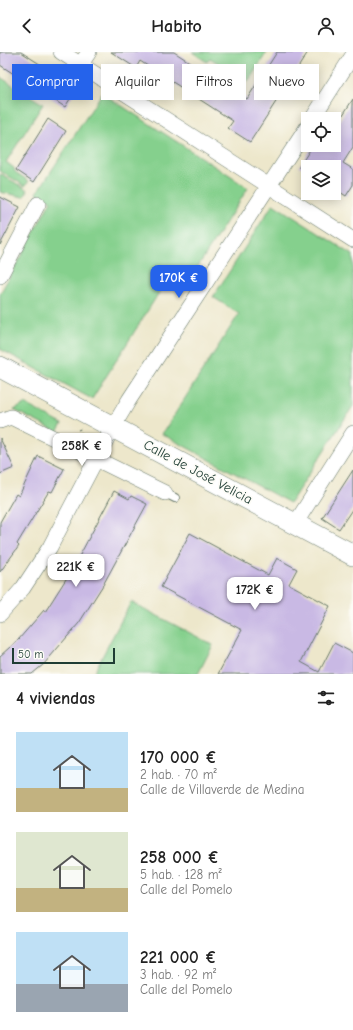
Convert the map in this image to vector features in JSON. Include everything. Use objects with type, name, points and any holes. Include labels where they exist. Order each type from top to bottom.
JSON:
[{"type":"street","points":[[62,52],[85,58],[269,187],[353,240]]},
{"type":"street","points":[[316,112],[353,55]]},
{"type":"street","points":[[0,614],[23,588],[50,547],[113,427],[129,400],[301,137]]},
{"type":"street","points":[[0,276],[38,204]]},
{"type":"street","name":"Calle de José Velicia","points":[[0,367],[353,555]]},
{"type":"street","points":[[5,419],[97,460],[170,496]]},
{"type":"street","points":[[295,524],[353,433]]},
{"type":"green space","points":[[192,52],[267,52],[259,64],[254,64],[254,73],[248,82],[246,81],[246,64],[220,64],[210,58],[207,62]]},
{"type":"green space","points":[[0,77],[12,85],[12,100],[37,100],[43,104],[6,162],[14,168],[15,172],[29,181],[25,186],[0,171]]},
{"type":"green space","points":[[101,95],[101,100],[113,100],[248,188],[188,282],[172,272],[92,399],[0,349],[0,294],[51,201],[37,193]]},
{"type":"green space","points":[[0,174],[28,190],[24,197],[0,192]]},
{"type":"green space","points":[[273,204],[353,255],[353,406],[290,503],[162,434],[239,314],[213,297]]},
{"type":"green space","points":[[25,404],[62,424],[57,432],[14,410]]},
{"type":"green space","points":[[131,602],[213,645],[198,674],[93,674]]},
{"type":"building","points":[[0,52],[21,52],[40,64],[12,64],[12,73],[0,65]]},
{"type":"building","points":[[111,52],[174,52],[193,64],[182,64],[182,88],[174,83],[174,64],[145,64],[140,61],[138,64],[130,64]]},
{"type":"building","points":[[277,52],[308,52],[300,64],[269,64]]},
{"type":"building","points":[[254,88],[254,100],[277,100],[250,142],[228,128],[233,121],[200,100],[246,100]]},
{"type":"building","points":[[353,99],[353,147],[343,163],[353,169],[353,185],[346,196],[341,193],[341,160],[303,160],[309,152],[341,152],[341,118]]},
{"type":"building","points":[[54,100],[69,100],[65,107]]},
{"type":"building","points":[[48,119],[66,131],[34,182],[16,170]]},
{"type":"building","points":[[0,197],[20,207],[0,245]]},
{"type":"building","points":[[0,438],[14,468],[0,474]]},
{"type":"building","points":[[38,456],[64,469],[52,492],[49,491],[17,544],[19,546],[0,572],[0,522],[16,494],[19,496]]},
{"type":"building","points":[[353,470],[353,508],[339,529],[322,518]]},
{"type":"building","points":[[114,491],[129,499],[131,496],[147,504],[103,585],[79,623],[44,664],[32,674],[0,674],[0,656],[19,639],[44,610],[45,612],[73,568]]},
{"type":"building","points":[[190,533],[268,575],[277,558],[297,569],[289,584],[330,606],[301,662],[319,672],[334,643],[353,653],[353,674],[218,674],[242,630],[161,587]]}]
